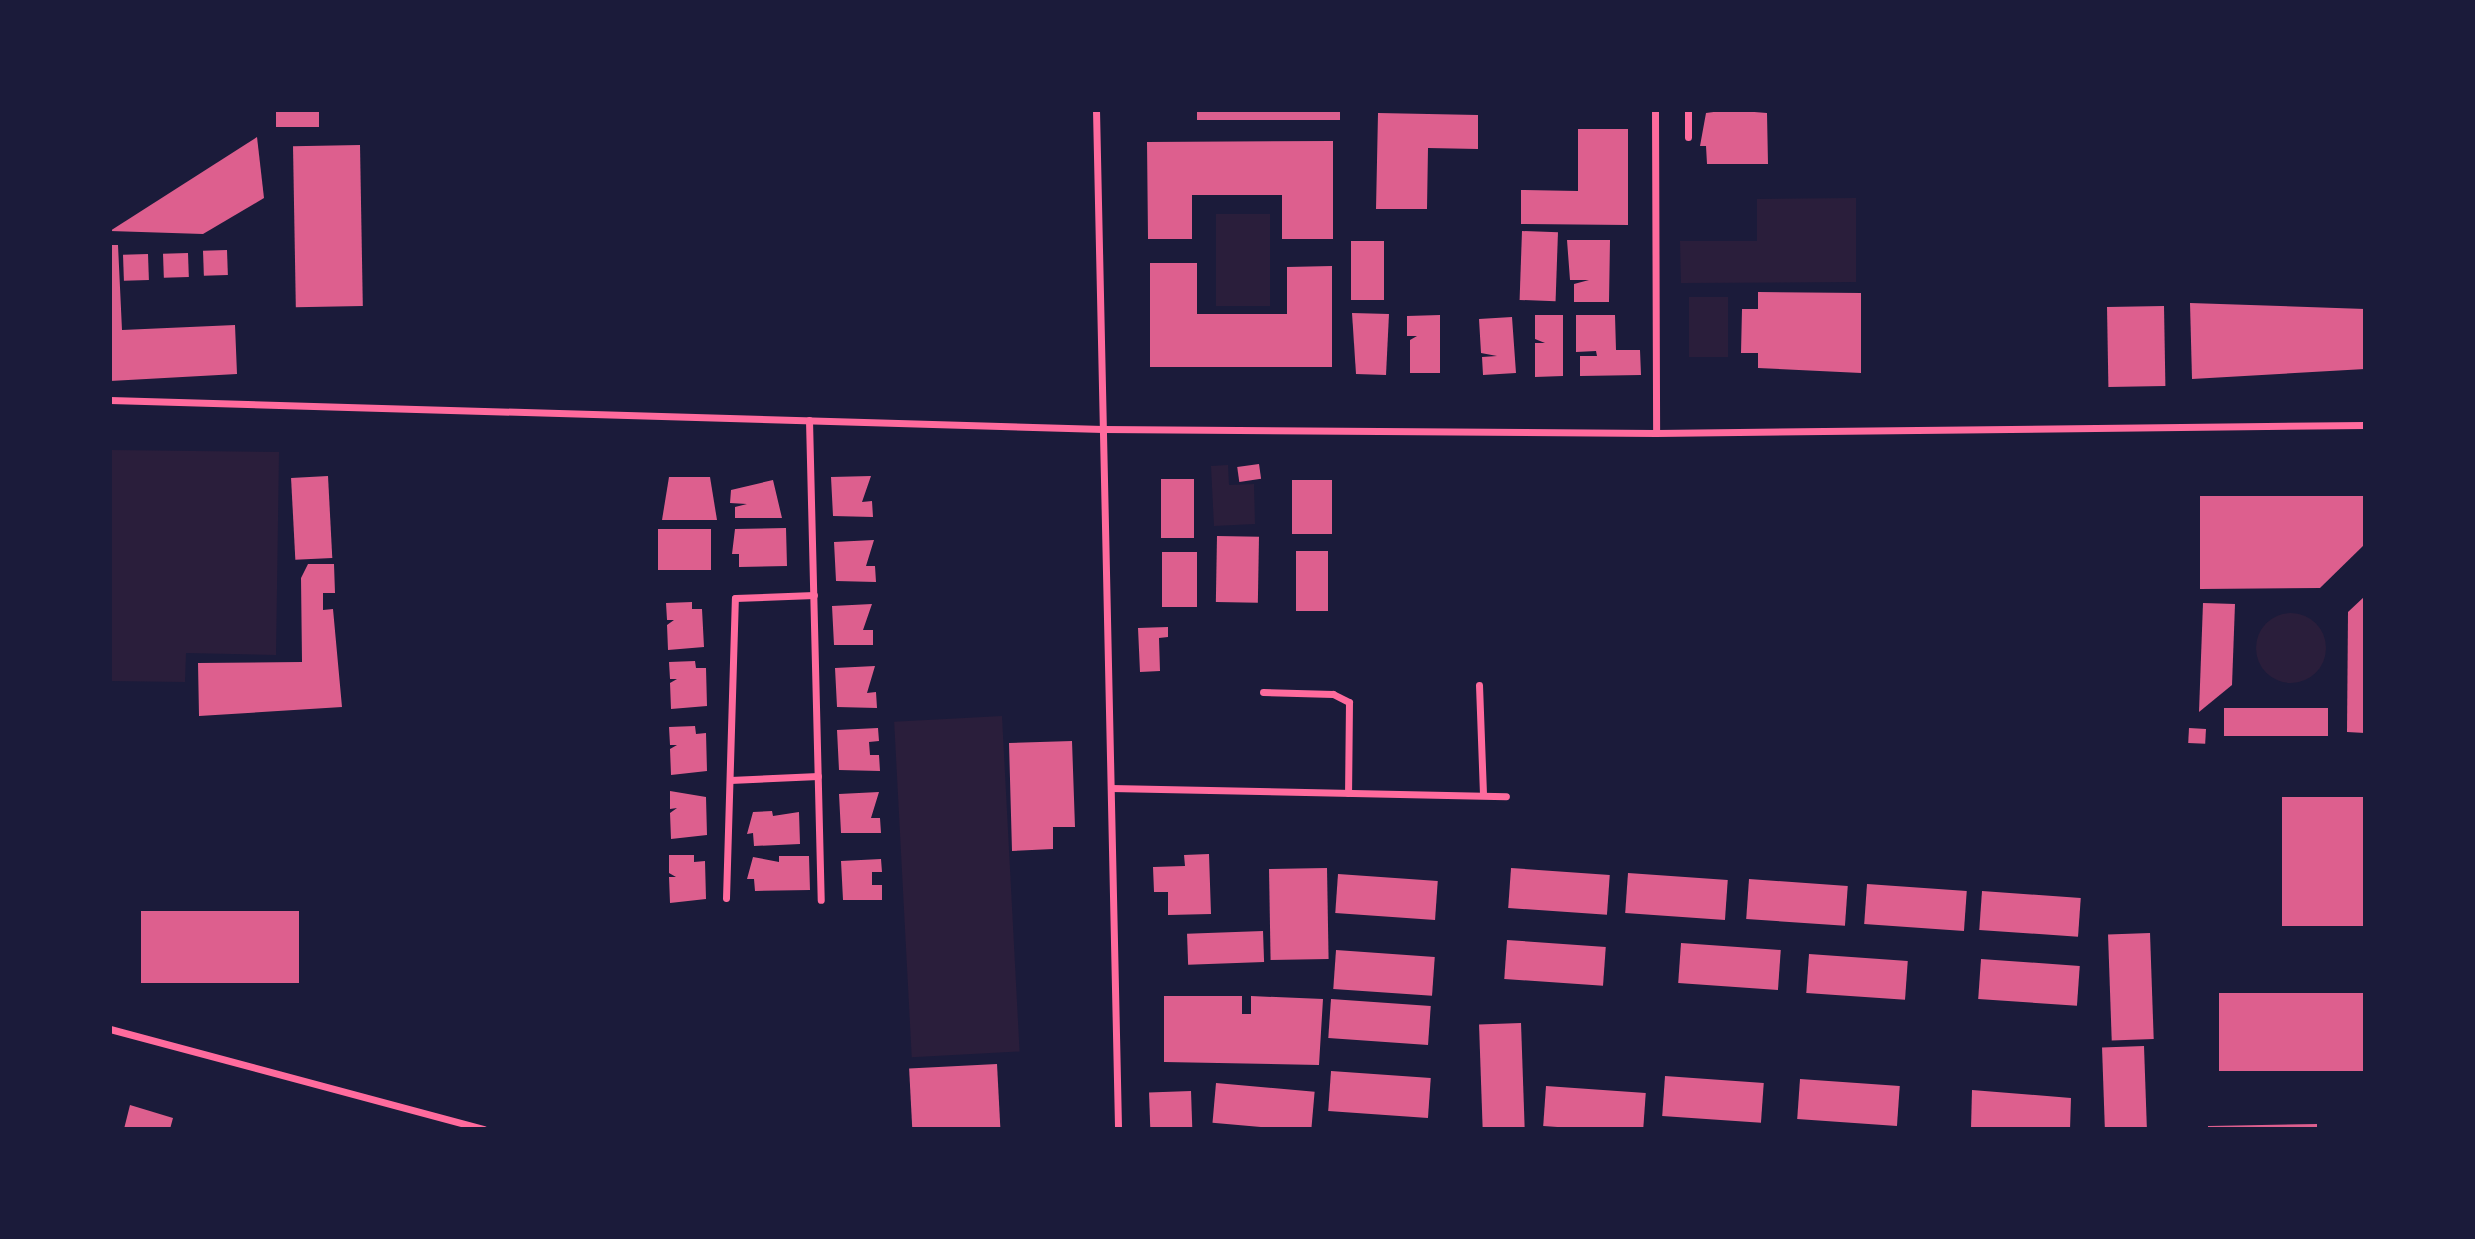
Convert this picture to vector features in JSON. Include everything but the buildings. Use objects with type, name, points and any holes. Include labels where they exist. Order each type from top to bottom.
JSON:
[{"type":"street","points":[[1096,110],[1118,1129]]},
{"type":"street","points":[[1656,110],[1656,433]]},
{"type":"street","points":[[1688,110],[1688,137]]},
{"type":"street","points":[[110,400],[1103,429],[1656,433],[2365,425]]},
{"type":"street","points":[[809,420],[821,900]]},
{"type":"street","points":[[726,898],[735,598],[814,594]]},
{"type":"street","points":[[1479,685],[1483,795]]},
{"type":"street","points":[[1263,692],[1333,694],[1349,702],[1348,793]]},
{"type":"street","points":[[730,780],[818,776]]},
{"type":"street","points":[[1111,788],[1506,796]]},
{"type":"street","points":[[110,1029],[484,1129]]},
{"type":"shaded area","points":[[1856,198],[1856,282],[1681,283],[1680,241],[1757,241],[1757,199]]},
{"type":"shaded area","points":[[1216,214],[1270,214],[1270,306],[1216,306]]},
{"type":"shaded area","points":[[1689,297],[1728,297],[1728,357],[1689,357]]},
{"type":"shaded area","points":[[110,450],[279,452],[276,655],[186,653],[185,682],[110,681]]},
{"type":"shaded area","points":[[1228,465],[1229,485],[1254,484],[1255,524],[1214,526],[1211,466]]},
{"type":"shaded area","points":[[2298,613],[2311,619],[2320,628],[2324,634],[2324,662],[2316,673],[2305,681],[2284,683],[2266,673],[2258,662],[2256,641],[2266,623],[2277,615]]},
{"type":"shaded area","points":[[1002,716],[1020,1052],[912,1057],[894,722]]}]
